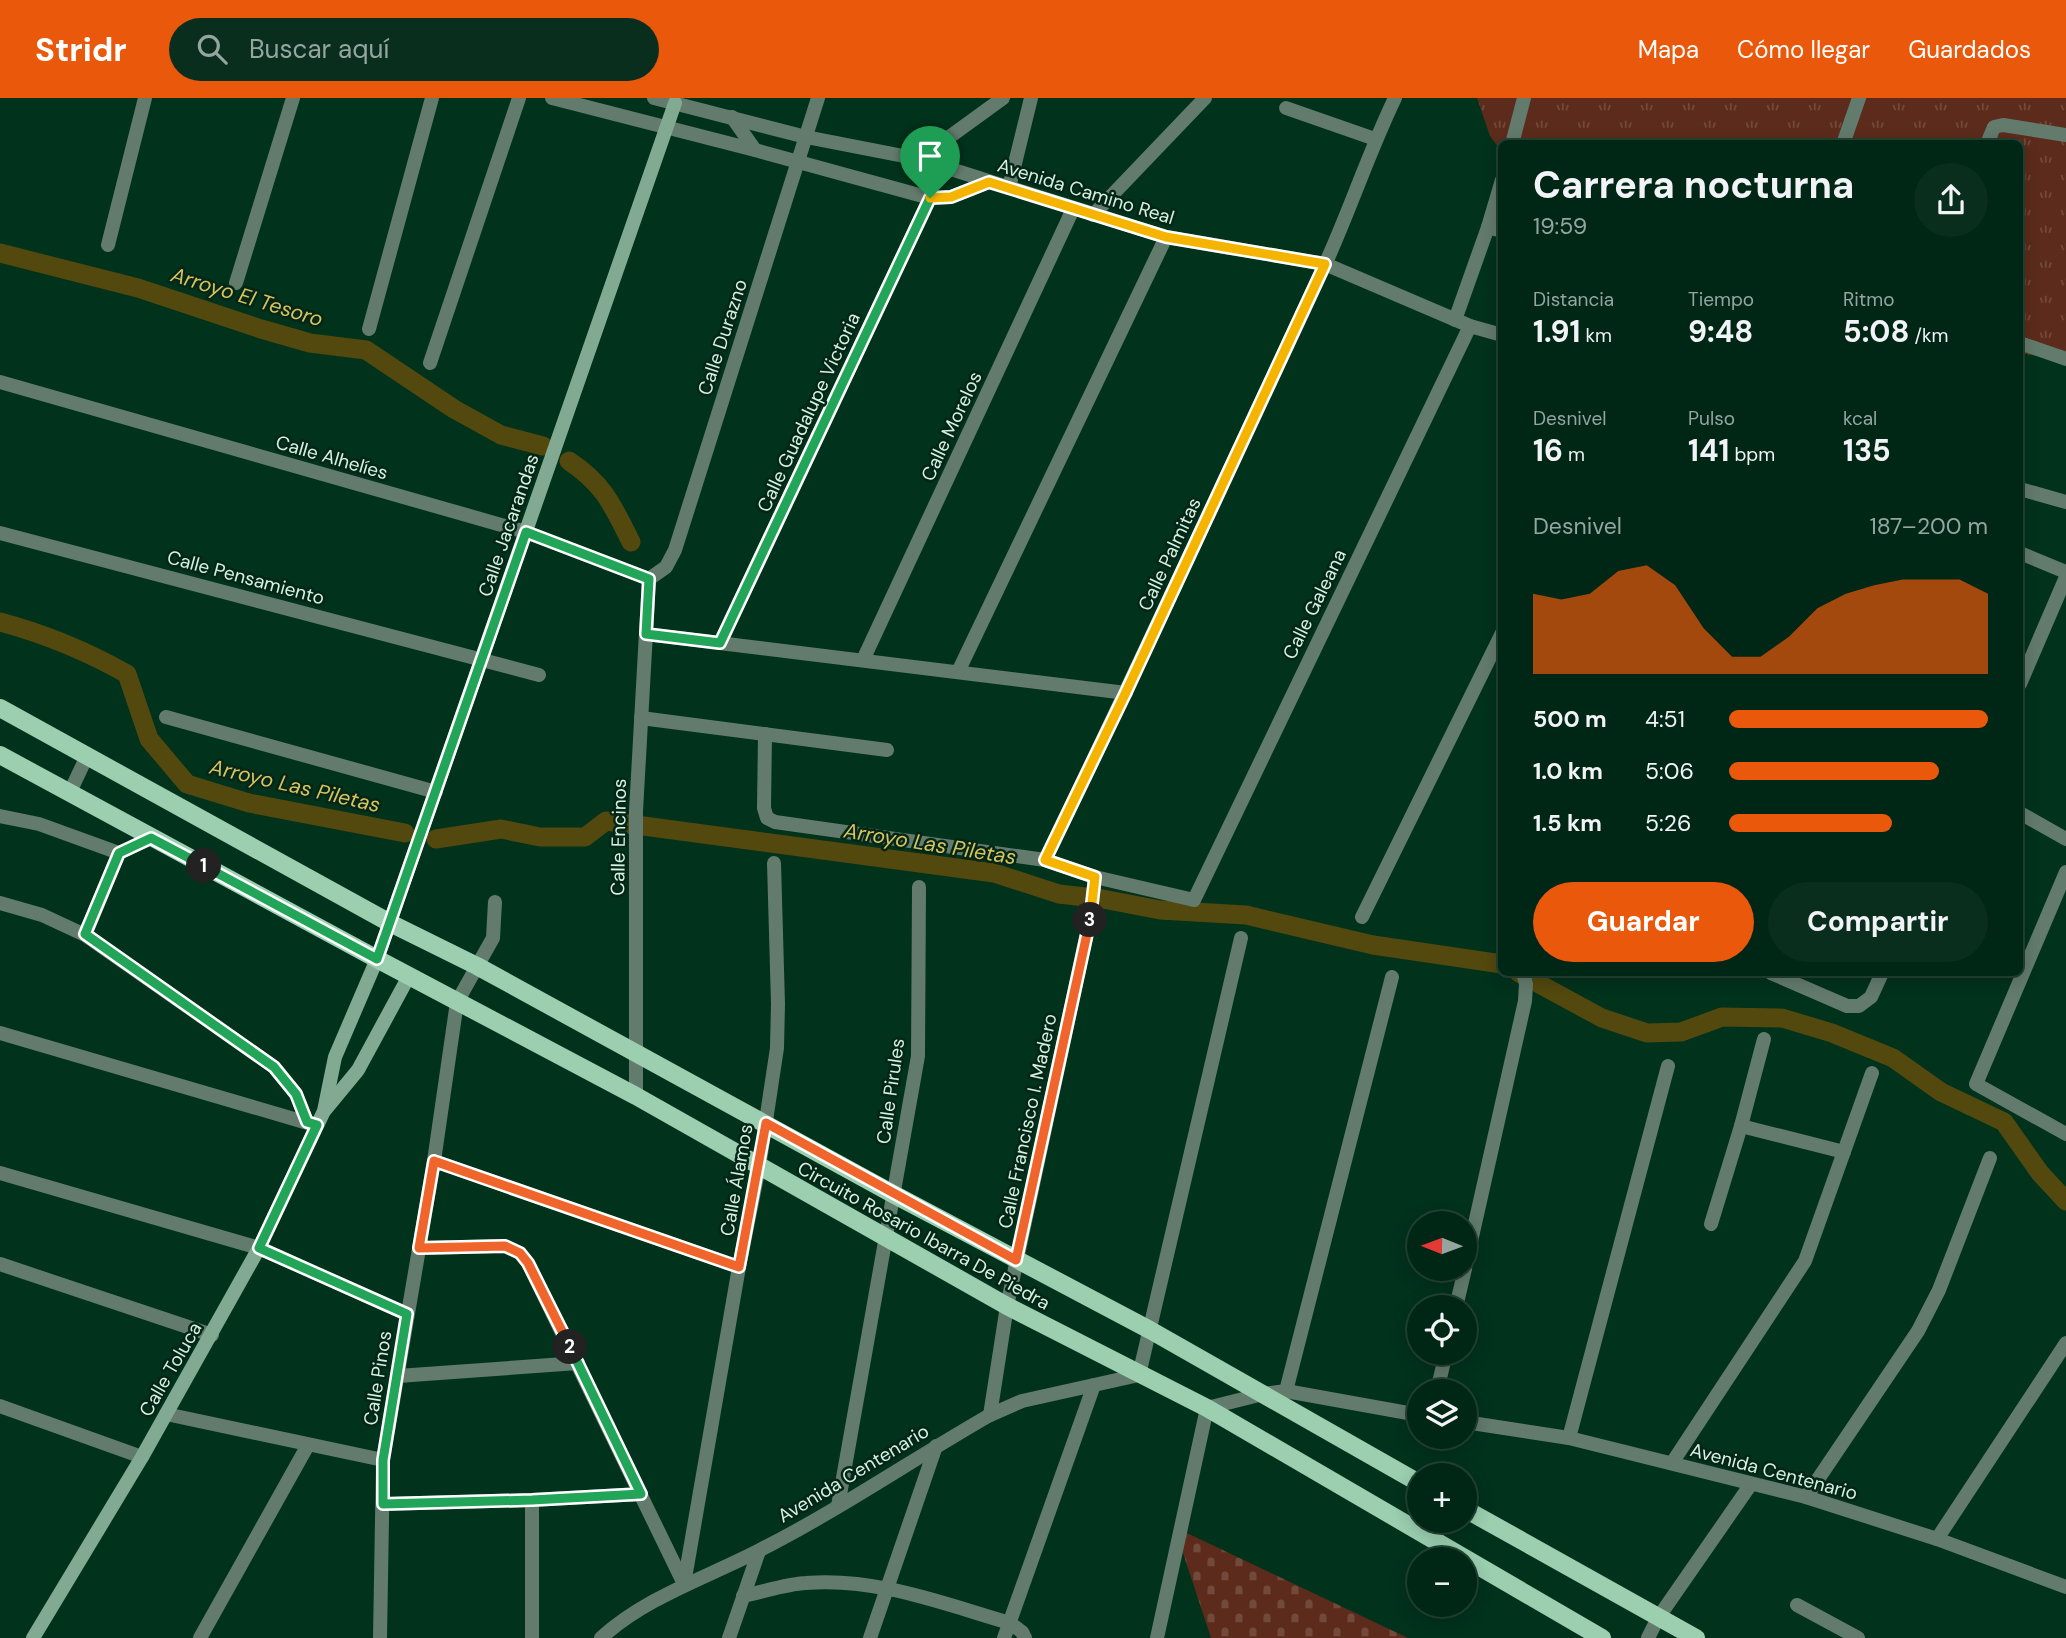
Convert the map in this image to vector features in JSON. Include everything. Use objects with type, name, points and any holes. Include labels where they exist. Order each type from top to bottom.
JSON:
[{"type":"main road","name":"Calle Jacarandas","points":[[377,959],[675,103]]},
{"type":"main road","points":[[0,708],[390,923],[477,966],[893,1194],[1150,1330],[1407,1476]]},
{"type":"main road","name":"Circuito Rosario Ibarra De Piedra","points":[[0,755],[636,1096],[1007,1306],[1207,1408],[1602,1638]]},
{"type":"main road","name":"Calle Toluca","points":[[324,1111],[335,1057],[377,959]]},
{"type":"main road","name":"Calle Toluca","points":[[33,1638],[212,1335],[259,1248],[312,1124],[358,1070],[409,976]]},
{"type":"main road","points":[[1477,1515],[1696,1638]]},
{"type":"street","points":[[108,246],[145,98]]},
{"type":"street","points":[[236,283],[293,98]]},
{"type":"street","points":[[369,329],[432,98]]},
{"type":"street","points":[[430,363],[519,98]]},
{"type":"street","points":[[552,98],[667,126],[930,198],[951,197],[989,182]]},
{"type":"street","points":[[601,98],[611,113]]},
{"type":"street","name":"Avenida Camino Real","points":[[654,98],[806,137],[919,159],[1166,237],[1325,264],[1469,326],[1498,334]]},
{"type":"street","name":"Calle Durazno","points":[[649,579],[666,567],[675,550],[818,98]]},
{"type":"street","points":[[919,159],[1003,98]]},
{"type":"street","points":[[1009,188],[1031,98]]},
{"type":"street","points":[[1093,215],[1205,98]]},
{"type":"street","name":"Calle Palmitas","points":[[1045,860],[1325,264],[1375,139],[1395,98]]},
{"type":"street","points":[[1513,140],[1524,98]]},
{"type":"street","points":[[1844,140],[1859,98]]},
{"type":"street","points":[[1286,108],[1375,139]]},
{"type":"street","points":[[732,117],[755,150]]},
{"type":"street","points":[[1989,140],[1994,127],[2003,125],[2066,135]]},
{"type":"street","name":"Calle Guadalupe Victoria","points":[[720,643],[930,198]]},
{"type":"street","points":[[1455,320],[1495,229],[1498,208]]},
{"type":"street","name":"Calle Morelos","points":[[863,660],[1073,209]]},
{"type":"street","points":[[958,672],[1166,237]]},
{"type":"street","name":"Calle Galeana","points":[[1095,883],[1194,900],[1469,326]]},
{"type":"street","points":[[2023,344],[2066,359]]},
{"type":"street","name":"Calle Alhelíes","points":[[0,382],[526,532],[649,579]]},
{"type":"street","points":[[2023,490],[2066,502]]},
{"type":"street","name":"Calle Pensamiento","points":[[0,533],[539,675]]},
{"type":"street","points":[[2023,554],[2066,575],[2023,675]]},
{"type":"street","name":"Calle Encinos","points":[[636,1096],[636,811],[649,579]]},
{"type":"street","points":[[646,634],[1126,692]]},
{"type":"street","points":[[1362,917],[1498,641]]},
{"type":"street","points":[[166,717],[436,792]]},
{"type":"street","points":[[641,718],[887,750]]},
{"type":"street","points":[[765,734],[764,808],[767,818],[775,822],[1045,860],[1095,883]]},
{"type":"street","points":[[70,792],[87,756]]},
{"type":"street","points":[[2023,815],[2066,839]]},
{"type":"street","points":[[0,816],[39,824],[119,853]]},
{"type":"street","points":[[85,934],[119,853],[151,838]]},
{"type":"street","name":"Calle Álamos","points":[[684,1584],[759,1167],[777,1037],[774,863]]},
{"type":"street","points":[[2023,973],[2066,872]]},
{"type":"street","name":"Calle Francisco I. Madero","points":[[990,1415],[1016,1260],[1091,914],[1095,883]]},
{"type":"street","name":"Calle Pirules","points":[[838,1506],[918,1056],[919,887]]},
{"type":"street","points":[[457,1002],[493,938],[495,902]]},
{"type":"street","points":[[0,903],[42,915],[85,934],[274,1067],[296,1094],[312,1124]]},
{"type":"street","points":[[1139,1375],[1241,938]]},
{"type":"street","points":[[1778,976],[1847,1006],[1859,1006],[1871,997],[1881,976]]},
{"type":"street","points":[[2022,976],[1976,1084],[2066,1135]]},
{"type":"street","points":[[1286,1391],[1392,977]]},
{"type":"street","points":[[1477,1215],[1525,1001],[1525,979]]},
{"type":"street","name":"Calle Pinos","points":[[380,1638],[383,1460],[434,1161],[457,1002]]},
{"type":"street","points":[[0,1033],[312,1124]]},
{"type":"street","points":[[1711,1224],[1764,1040]]},
{"type":"street","points":[[1569,1438],[1668,1066]]},
{"type":"street","points":[[1672,1463],[1805,1261],[1872,1073]]},
{"type":"street","points":[[1741,1125],[1844,1152]]},
{"type":"street","points":[[1806,1497],[1918,1331],[1939,1290],[1990,1158]]},
{"type":"street","points":[[434,1161],[739,1267]]},
{"type":"street","points":[[0,1173],[259,1248],[407,1314]]},
{"type":"street","points":[[419,1248],[505,1246],[520,1253],[528,1263],[684,1584]]},
{"type":"street","points":[[0,1264],[212,1335]]},
{"type":"street","points":[[1937,1539],[2066,1343]]},
{"type":"street","points":[[398,1376],[578,1363]]},
{"type":"street","name":"Avenida Centenario","points":[[601,1638],[614,1627],[684,1584],[759,1551],[990,1415],[1022,1401],[1139,1375]]},
{"type":"street","points":[[1004,1638],[1094,1385]]},
{"type":"street","points":[[1157,1638],[1207,1408],[1286,1391],[1407,1413]]},
{"type":"street","points":[[0,1423],[3,1407],[142,1457]]},
{"type":"street","points":[[166,1414],[383,1460]]},
{"type":"street","name":"Avenida Centenario","points":[[1477,1424],[1569,1438],[1806,1497],[1937,1539],[2066,1587]]},
{"type":"street","points":[[200,1638],[308,1445]]},
{"type":"street","points":[[870,1638],[936,1446]]},
{"type":"street","points":[[1648,1638],[1658,1618],[1751,1483]]},
{"type":"street","points":[[383,1504],[641,1494]]},
{"type":"street","points":[[532,1500],[532,1638]]},
{"type":"street","points":[[729,1638],[759,1551]]},
{"type":"street","points":[[743,1596],[805,1583],[848,1583],[887,1588],[1010,1623],[1022,1632],[1025,1638]]},
{"type":"street","points":[[1797,1605],[1858,1638]]},
{"type":"green space","points":[[1477,98],[2066,98],[2066,361],[2023,354],[2023,140],[1498,140],[1498,147],[1490,136]]},
{"type":"green space","points":[[1187,1533],[1408,1638],[1211,1638],[1181,1547]]},
{"type":"waterway","name":"Arroyo El Tesoro","points":[[0,253],[138,288],[310,343],[366,350],[454,409],[501,435],[543,446]]},
{"type":"waterway","name":"Arroyo El Tesoro","points":[[569,461],[599,487],[631,542]]},
{"type":"waterway","name":"Arroyo Las Piletas","points":[[0,622],[65,644],[127,674],[149,739],[187,784],[249,803],[405,833]]},
{"type":"waterway","name":"Arroyo Las Piletas","points":[[436,839],[501,829],[540,837],[585,837],[606,821],[994,873],[1059,894],[1160,910],[1246,915],[1373,945],[1498,963]]},
{"type":"waterway","name":"Arroyo Las Piletas","points":[[1525,976],[1602,1018],[1647,1033],[1681,1032],[1722,1017],[1782,1018],[1832,1033],[1893,1058],[1941,1092],[2004,1122],[2040,1173],[2066,1201]]},
{"type":"route","points":[[989,182],[1166,237],[1325,264],[1045,860],[1095,877],[1095,888],[1016,1260],[766,1123],[739,1267],[434,1161],[419,1248],[505,1246],[520,1253],[528,1263],[641,1494],[383,1504],[383,1460],[407,1314],[259,1248],[317,1125],[307,1122],[296,1094],[274,1067],[85,934],[119,853],[151,838],[377,959],[526,532],[649,579],[646,634],[720,643],[930,198],[951,197],[989,182]]}]
